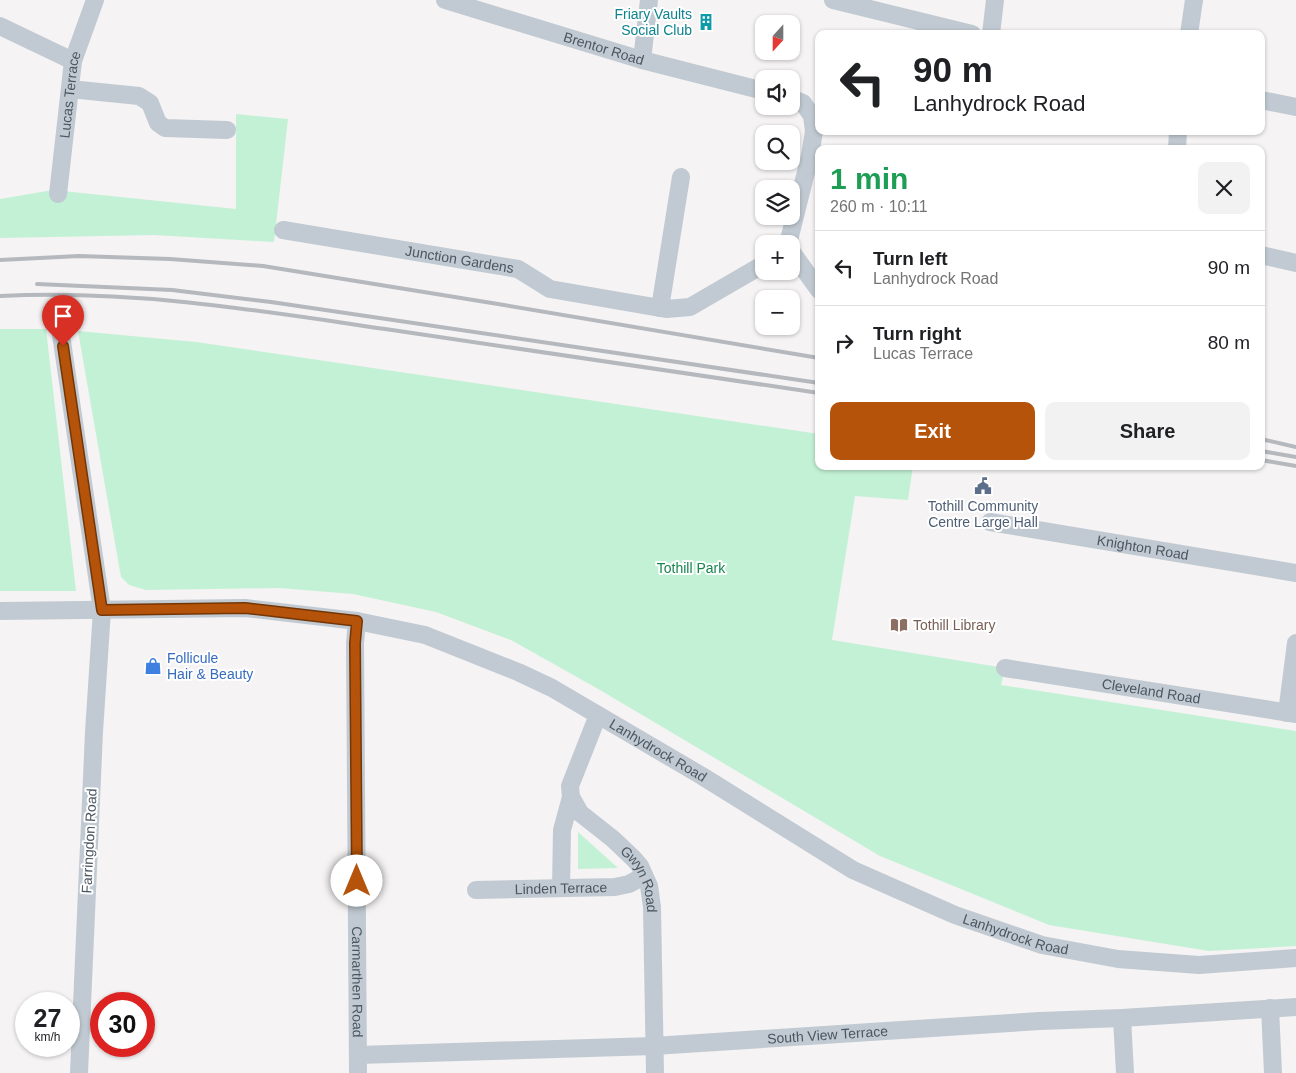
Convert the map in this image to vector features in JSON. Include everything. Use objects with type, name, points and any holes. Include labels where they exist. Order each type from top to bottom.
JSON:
[{"type":"street","name":"Lucas Terrace","points":[[58,194],[73,61],[95,0]]},
{"type":"street","name":"Brentor Road","points":[[445,0],[642,60],[755,89]]},
{"type":"street","points":[[642,60],[649,0]]},
{"type":"street","points":[[833,0],[956,30]]},
{"type":"street","points":[[992,30],[995,0]]},
{"type":"street","points":[[1190,30],[1194,0]]},
{"type":"street","points":[[0,26],[73,61]]},
{"type":"street","points":[[70,89],[139,96],[150,103],[158,123],[165,128],[227,130]]},
{"type":"street","points":[[790,235],[810,156],[814,131],[812,116],[803,102],[800,101]]},
{"type":"street","points":[[1265,101],[1296,107]]},
{"type":"street","points":[[660,308],[681,177]]},
{"type":"street","name":"Junction Gardens","points":[[282,230],[518,269],[550,289],[666,309],[690,307],[755,269]]},
{"type":"street","points":[[1265,256],[1296,263]]},
{"type":"street","points":[[800,264],[815,284]]},
{"type":"street","points":[[57,308],[102,610]]},
{"type":"street","name":"Knighton Road","points":[[990,522],[1296,573]]},
{"type":"street","name":"Lanhydrock Road","points":[[0,611],[245,608],[357,621],[425,635],[518,672],[552,688],[702,776],[852,870],[955,915],[1042,945],[1118,959],[1199,965],[1296,958]]},
{"type":"street","name":"Farringdon Road","points":[[79,1073],[94,732],[102,610]]},
{"type":"street","name":"Carmarthen Road","points":[[357,621],[355,643],[358,1073]]},
{"type":"street","points":[[1291,713],[1296,643]]},
{"type":"street","name":"Cleveland Road","points":[[1004,668],[1291,713]]},
{"type":"street","points":[[561,888],[562,830],[571,797],[570,786],[598,715]]},
{"type":"street","name":"Gwyn Road","points":[[571,797],[580,813],[634,859],[640,866],[648,886],[652,907],[655,1073]]},
{"type":"street","name":"Linden Terrace","points":[[476,890],[615,887],[629,884],[644,876]]},
{"type":"street","name":"South View Terrace","points":[[358,1055],[654,1046],[1040,1021],[1296,1007]]},
{"type":"street","points":[[1270,1008],[1273,1073]]},
{"type":"street","points":[[1122,1018],[1125,1073]]},
{"type":"green space","points":[[236,114],[288,119],[274,242],[154,235],[0,238],[0,199],[53,190],[236,209]]},
{"type":"green space","points":[[0,329],[46,329],[76,591],[0,591]]},
{"type":"green space","name":"Tothill Park","points":[[78,331],[196,342],[815,433],[815,470],[912,470],[908,500],[855,496],[832,640],[1005,668],[1001,685],[1296,731],[1296,946],[1209,951],[1049,925],[880,856],[600,690],[511,640],[436,612],[353,594],[279,588],[146,590],[129,585],[121,577]]},
{"type":"green space","points":[[578,832],[618,868],[578,869]]},
{"type":"railway","points":[[0,260],[79,256],[170,259],[263,266],[815,357]]},
{"type":"railway","points":[[37,284],[172,290],[271,302],[815,382]]},
{"type":"railway","points":[[0,296],[99,296],[197,303],[815,392]]},
{"type":"railway","points":[[1265,440],[1296,447]]},
{"type":"railway","points":[[1265,452],[1296,457]]},
{"type":"railway","points":[[1265,461],[1296,466]]},
{"type":"place","name":"Friary Vaults Social Club","points":[[706,22]]},
{"type":"place","name":"Tothill Community Centre Large Hall","points":[[983,486]]},
{"type":"place","name":"Tothill Library","points":[[899,625]]},
{"type":"place","name":"Follicule Hair & Beauty","points":[[153,666]]},
{"type":"route","points":[[63,346],[102,610],[245,608],[357,621],[355,643],[357,881]]}]
